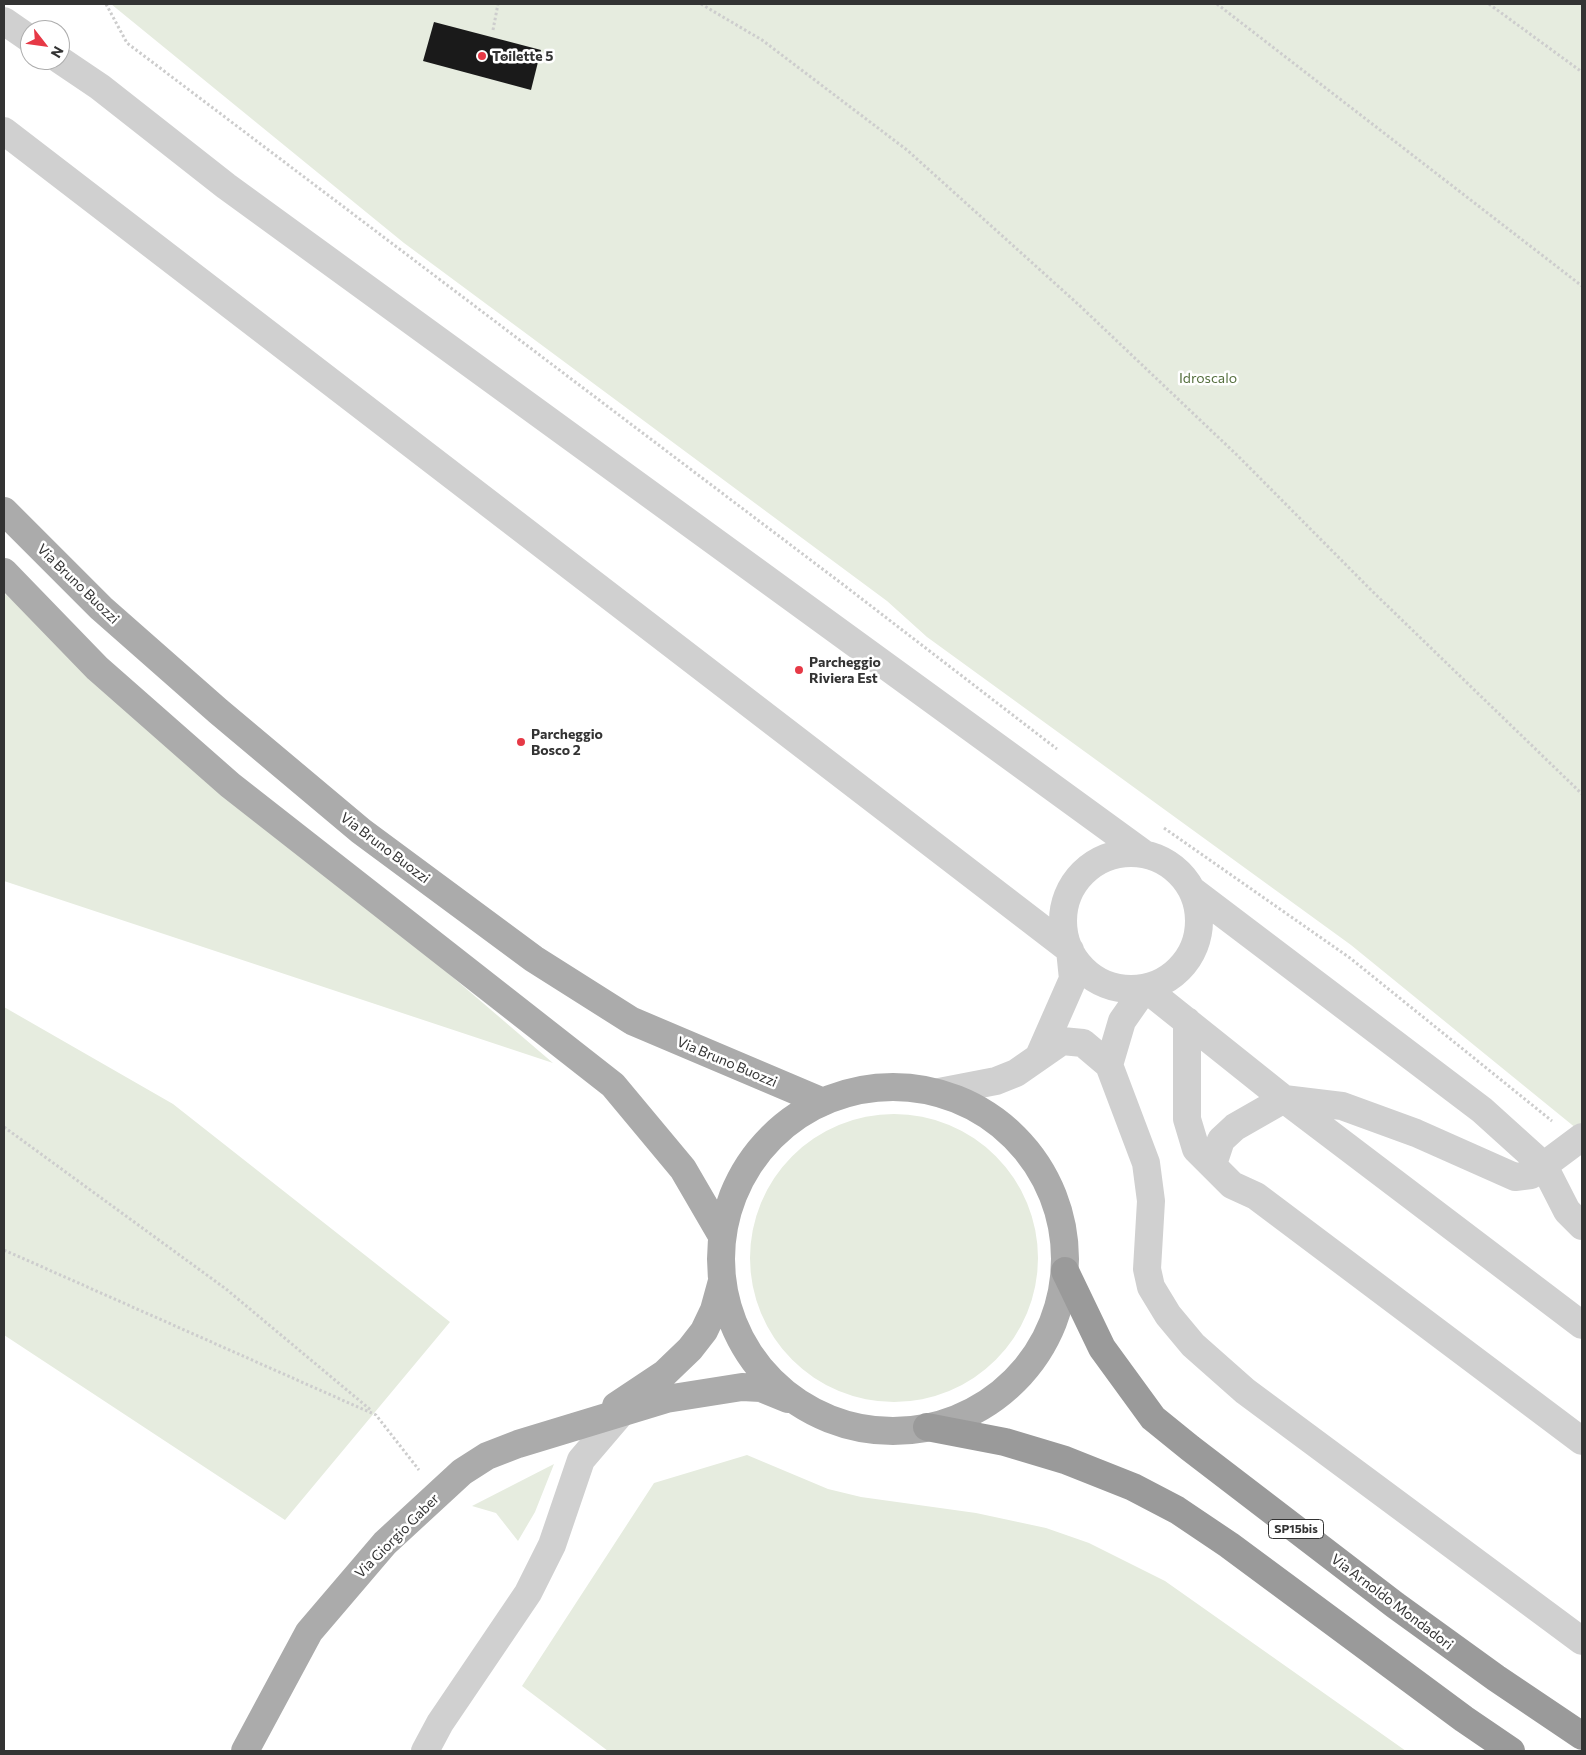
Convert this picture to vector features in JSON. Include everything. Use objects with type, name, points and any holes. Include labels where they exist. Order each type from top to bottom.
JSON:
[{"type":"highway","name":"Via Arnoldo Mondadori","points":[[1065,1271],[1102,1348],[1153,1418],[1197,1454],[1395,1605],[1496,1678],[1582,1736]]},
{"type":"highway","name":"SP15bis","points":[[927,1428],[1005,1442],[1065,1460],[1133,1487],[1177,1510],[1229,1545],[1456,1713],[1512,1751]]},
{"type":"main road","name":"Via Bruno Buozzi","points":[[4,511],[101,608],[218,711],[361,831],[534,959],[632,1021],[823,1102]]},
{"type":"main road","points":[[4,572],[97,668],[230,786],[613,1085],[683,1169],[722,1236]]},
{"type":"main road","name":"SP15bis","points":[[900,1086],[939,1092],[975,1107],[992,1118],[1022,1144],[1034,1159],[1053,1194],[1059,1212],[1063,1232],[1065,1271],[1063,1290],[1052,1325],[1034,1358],[1009,1386],[979,1408],[963,1416],[927,1428],[890,1431],[872,1430],[845,1424],[818,1414],[786,1394],[759,1367],[738,1334],[731,1316],[722,1279],[722,1236],[732,1198],[750,1164],[762,1148],[789,1122],[823,1102],[841,1094],[880,1087],[900,1086]]},
{"type":"main road","name":"Via Giorgio Gaber","points":[[596,1419],[664,1374],[690,1349],[704,1331],[714,1310],[722,1279]]},
{"type":"main road","name":"Via Giorgio Gaber","points":[[244,1751],[310,1632],[385,1543],[462,1472],[488,1456],[518,1444],[596,1419],[666,1400],[742,1387],[761,1388],[818,1414]]},
{"type":"street","points":[[4,21],[20,32]]},
{"type":"street","points":[[70,67],[100,87],[226,186],[1143,853]]},
{"type":"street","points":[[4,131],[1070,950],[1073,978],[1040,1054]]},
{"type":"street","points":[[1193,890],[1199,911],[1199,931],[1192,951],[1181,968],[1164,981],[1145,988],[1124,989],[1105,985],[1082,969],[1076,962],[1062,924],[1064,904],[1072,885],[1085,869],[1103,858],[1122,852],[1143,853],[1163,860],[1180,872],[1193,890],[1482,1110],[1544,1166],[1567,1211],[1582,1226]]},
{"type":"street","points":[[1145,988],[1284,1099],[1582,1325]]},
{"type":"street","points":[[1109,1065],[1122,1021],[1145,988]]},
{"type":"street","points":[[1187,1021],[1187,1109],[1189,1129],[1196,1149],[1232,1185],[1256,1196],[1582,1441]]},
{"type":"street","points":[[939,1092],[996,1081],[1016,1073],[1040,1054],[1062,1041],[1082,1043],[1109,1065],[1146,1163],[1151,1201],[1147,1269],[1150,1287],[1168,1314],[1193,1345],[1244,1391],[1582,1641]]},
{"type":"street","points":[[1213,1164],[1221,1140],[1235,1126],[1284,1099],[1342,1106],[1416,1133],[1515,1177],[1531,1175],[1580,1139]]},
{"type":"street","points":[[425,1751],[440,1723],[528,1593],[552,1545],[581,1460],[622,1412]]},
{"type":"path","points":[[106,4],[127,43],[845,586],[1063,754]]},
{"type":"path","points":[[493,30],[498,4]]},
{"type":"path","points":[[701,4],[762,40],[921,163],[1079,305],[1238,456],[1372,591],[1582,794]]},
{"type":"path","points":[[1217,4],[1582,286]]},
{"type":"path","points":[[1488,4],[1582,72]]},
{"type":"path","points":[[1159,824],[1350,958],[1580,1139]]},
{"type":"path","points":[[4,1127],[226,1289],[376,1415],[438,1494]]},
{"type":"path","points":[[4,1250],[376,1415]]},
{"type":"green space","name":"Idroscalo","points":[[111,4],[1582,4],[1582,1133],[1351,945],[927,637],[887,601],[404,243]]},
{"type":"green space","points":[[4,593],[553,1063],[4,881]]},
{"type":"green space","points":[[4,1007],[173,1104],[450,1322],[285,1520],[4,1335]]},
{"type":"green space","points":[[880,1114],[908,1114],[936,1120],[962,1131],[986,1146],[1006,1166],[1021,1190],[1032,1216],[1038,1244],[1036,1286],[1021,1326],[1006,1350],[986,1370],[962,1385],[936,1396],[908,1402],[880,1402],[852,1396],[826,1385],[802,1370],[782,1350],[767,1326],[756,1300],[750,1272],[750,1244],[756,1216],[767,1190],[782,1166],[802,1146],[826,1131],[852,1120]]},
{"type":"green space","points":[[747,1455],[828,1489],[861,1497],[976,1513],[1046,1528],[1089,1543],[1165,1581],[1406,1751],[608,1751],[522,1686],[654,1483]]},
{"type":"green space","points":[[554,1464],[535,1512],[518,1541],[496,1513],[472,1506]]},
{"type":"building","name":"Toilette 5","points":[[434,22],[541,50],[531,90],[423,61]]},
{"type":"place","name":"Toilette 5","points":[[482,56]]},
{"type":"place","name":"Parcheggio Riviera Est","points":[[799,670]]},
{"type":"place","name":"Parcheggio Bosco 2","points":[[521,742]]}]
